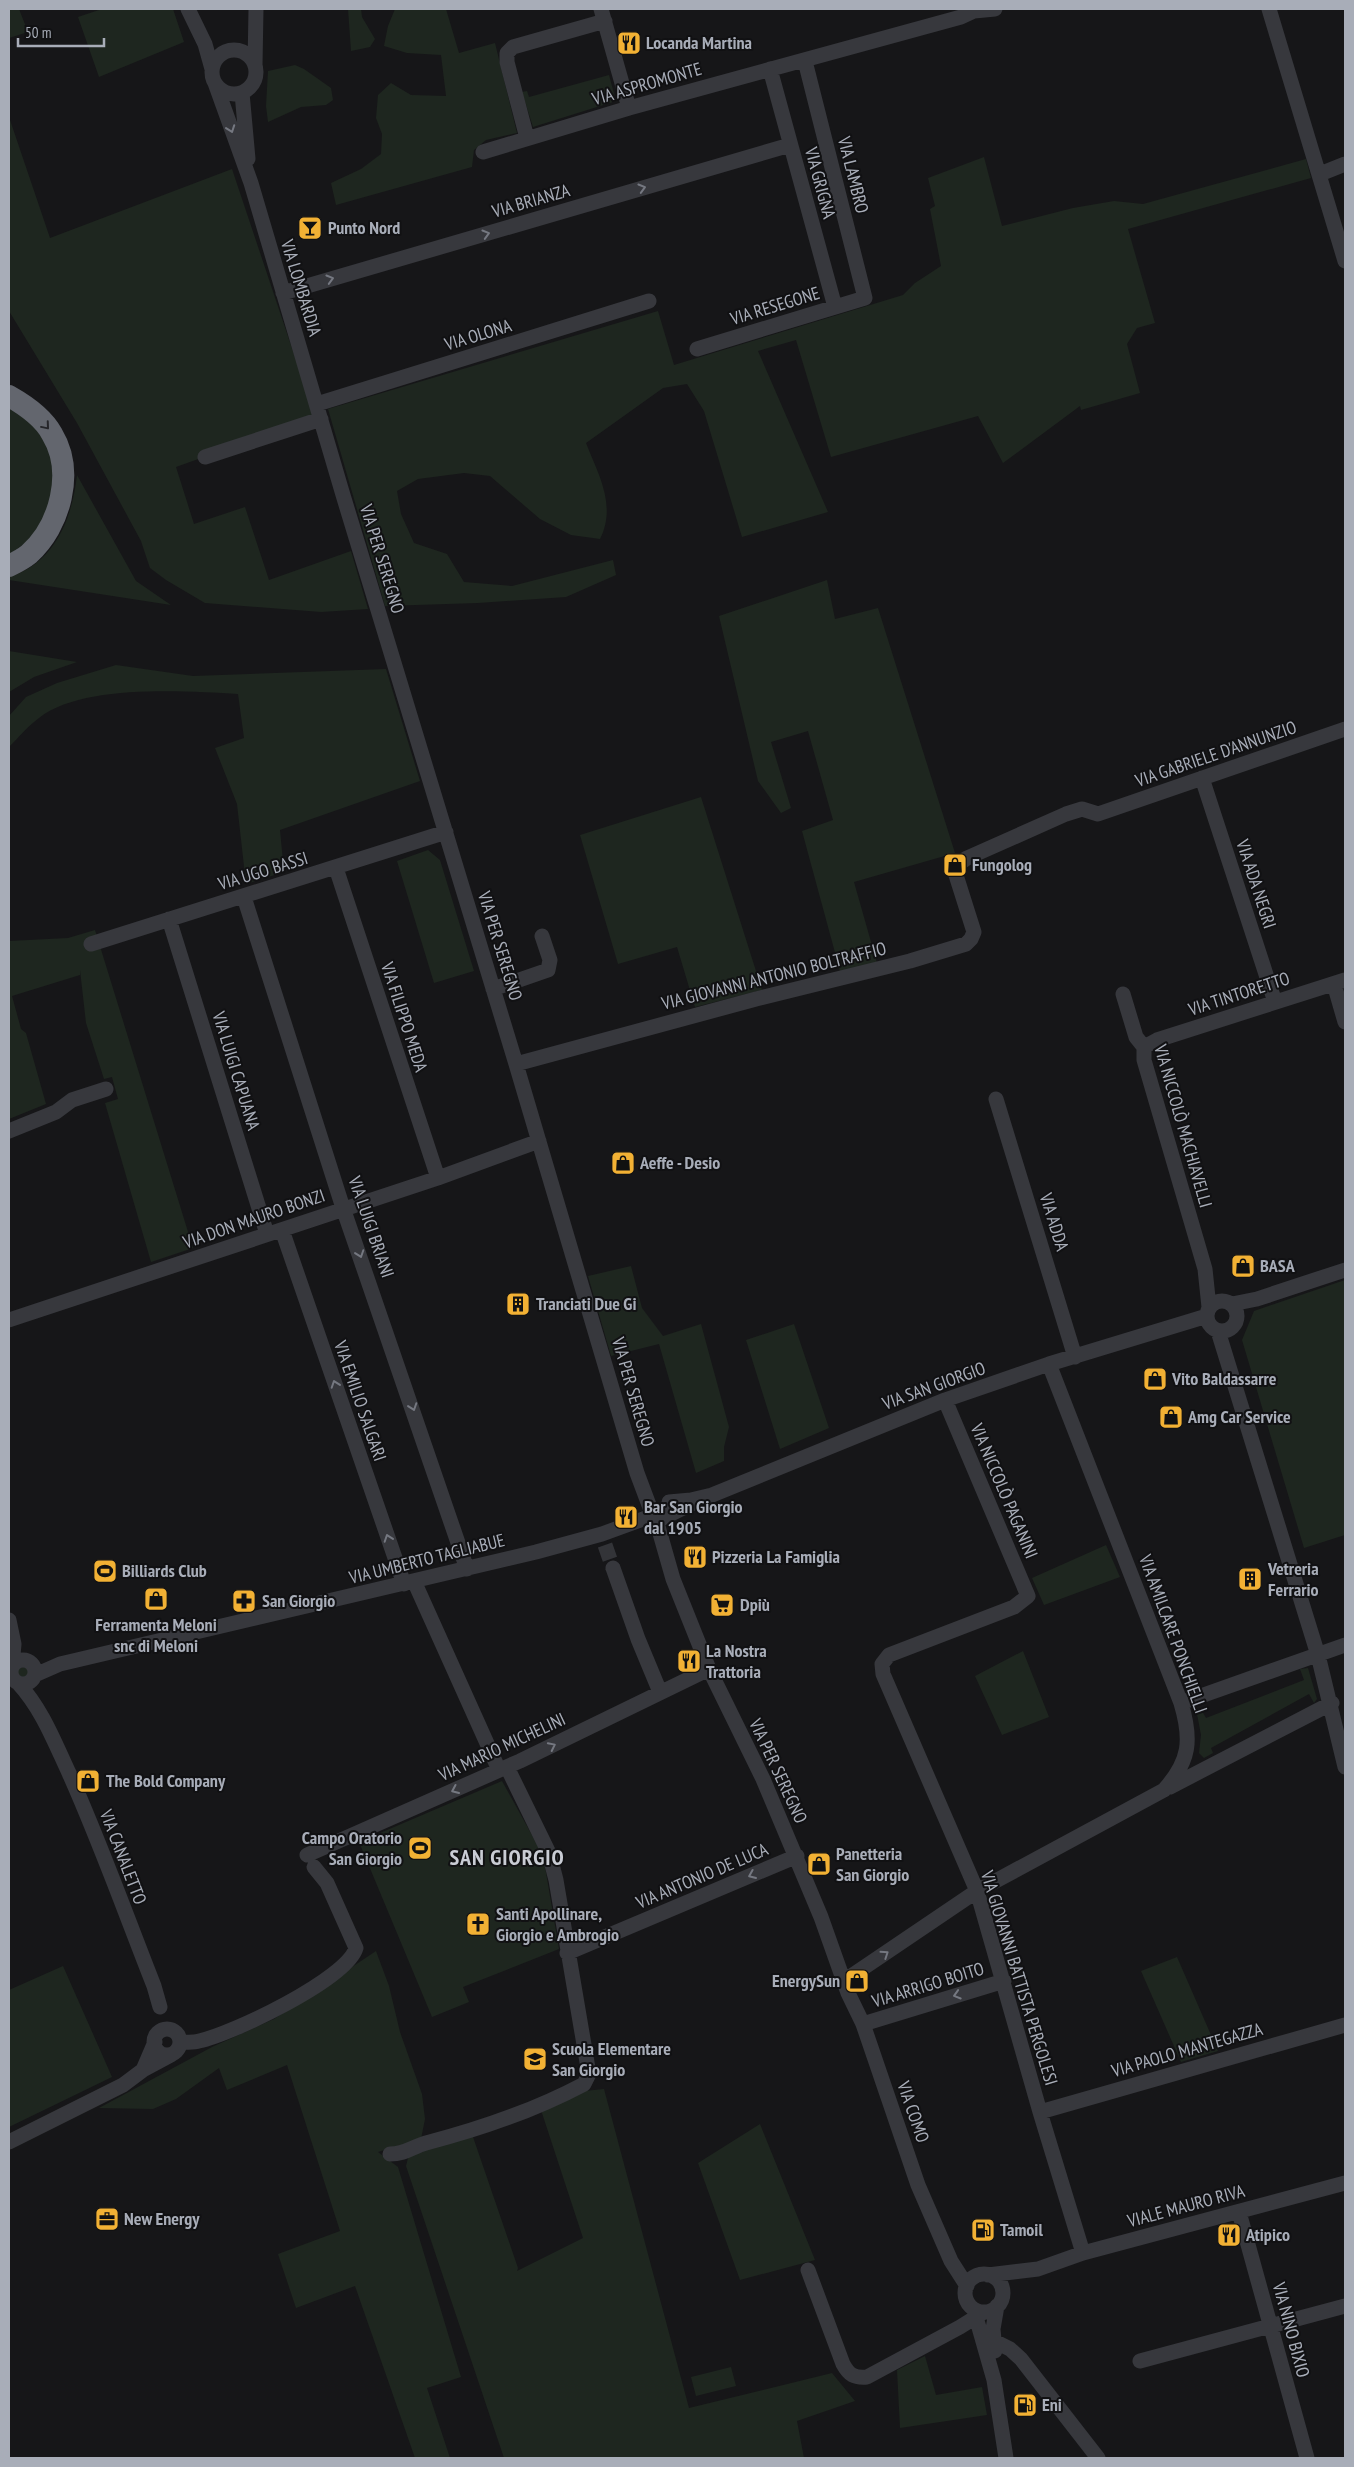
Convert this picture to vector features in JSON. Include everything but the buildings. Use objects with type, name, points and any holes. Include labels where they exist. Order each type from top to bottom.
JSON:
[{"type":"highway","points":[[9,396],[38,416],[52,433],[59,451],[63,472],[57,515],[49,529],[28,555],[9,566]]},
{"type":"street","name":"VIA LOMBARDIA","points":[[188,9],[205,44],[214,76],[251,182],[317,404]]},
{"type":"street","points":[[255,30],[248,43],[219,57],[214,76],[227,93],[242,93],[254,81],[256,9]]},
{"type":"street","name":"VIA ASPROMONTE","points":[[483,152],[629,108],[961,17],[974,10],[995,9]]},
{"type":"street","points":[[1269,9],[1345,260]]},
{"type":"street","points":[[527,138],[507,62],[507,53],[513,47],[603,15],[629,108]]},
{"type":"street","points":[[205,44],[229,52],[244,53],[254,65]]},
{"type":"street","name":"VIA LAMBRO","points":[[805,61],[865,298]]},
{"type":"street","name":"VIA GRIGNA","points":[[770,69],[835,307]]},
{"type":"street","name":"VIA LOMBARDIA","points":[[242,93],[251,182]]},
{"type":"street","name":"VIA BRIANZA","points":[[283,293],[790,145]]},
{"type":"street","points":[[1320,174],[1345,164]]},
{"type":"street","name":"VIA RESEGONE","points":[[697,350],[865,298]]},
{"type":"street","name":"VIA OLONA","points":[[317,404],[649,301]]},
{"type":"street","name":"VIA PER SEREGNO","points":[[317,404],[342,495],[446,832],[642,1485],[660,1511],[661,1538],[673,1579],[709,1669],[797,1856],[846,1987]]},
{"type":"street","points":[[205,457],[321,419]]},
{"type":"street","name":"VIA GABRIELE D'ANNUNZIO","points":[[955,872],[957,865],[966,858],[1066,814],[1082,809],[1098,814],[1345,729]]},
{"type":"street","name":"VIA ADA NEGRI","points":[[1202,778],[1275,1002]]},
{"type":"street","name":"VIA UGO BASSI","points":[[90,944],[446,832]]},
{"type":"street","name":"VIA FILIPPO MEDA","points":[[336,868],[438,1178]]},
{"type":"street","name":"VIA GIOVANNI ANTONIO BOLTRAFFIO","points":[[516,1064],[756,999],[910,961],[966,944],[974,932],[955,872]]},
{"type":"street","name":"VIA LUIGI BRIANI","points":[[244,897],[344,1208],[466,1569]]},
{"type":"street","name":"VIA LUIGI CAPUANA","points":[[169,919],[275,1232]]},
{"type":"street","points":[[493,989],[548,970],[550,960],[542,936]]},
{"type":"street","points":[[1339,982],[1345,1022]]},
{"type":"street","name":"VIA TINTORETTO","points":[[1144,1047],[1158,1040],[1339,982]]},
{"type":"street","name":"VIA NICCOLÒ MACHIAVELLI","points":[[1123,994],[1136,1037],[1144,1047],[1144,1060],[1205,1269],[1215,1322],[1229,1362],[1318,1655],[1332,1703],[1345,1767]]},
{"type":"street","points":[[9,1131],[56,1112],[72,1100],[106,1089]]},
{"type":"street","name":"VIA ADDA","points":[[996,1099],[1075,1357]]},
{"type":"street","name":"VIA DON MAURO BONZI","points":[[9,1320],[438,1178],[539,1141]]},
{"type":"street","name":"VIA EMILIO SALGARI","points":[[275,1232],[409,1583],[503,1768],[549,1853],[556,1880],[589,2074],[584,2084],[484,2125],[411,2148],[402,2154],[390,2154]]},
{"type":"street","name":"VIA NICCOLÒ MACHIAVELLI","points":[[1205,1269],[1231,1306]]},
{"type":"street","name":"VIA SAN GIORGIO","points":[[660,1511],[703,1498],[945,1400],[1049,1364],[1182,1322],[1215,1322],[1213,1304],[1231,1306],[1345,1270]]},
{"type":"street","points":[[1215,1322],[1237,1319],[1231,1306]]},
{"type":"street","name":"VIA AMILCARE PONCHIELLI","points":[[846,1987],[977,1892],[1164,1790],[1176,1777],[1185,1758],[1188,1733],[1181,1703],[1049,1364]]},
{"type":"street","name":"VIA NICCOLÒ PAGANINI","points":[[882,1664],[889,1656],[1014,1607],[1028,1596],[945,1400]]},
{"type":"street","name":"VIA UMBERTO TAGLIABUE","points":[[32,1669],[466,1569],[603,1540],[660,1511]]},
{"type":"street","points":[[613,1568],[638,1639],[660,1692]]},
{"type":"street","points":[[9,1620],[13,1638],[12,1676]]},
{"type":"street","name":"VIA CANALETTO","points":[[9,2142],[123,2086],[175,2043],[82,1802],[46,1722],[32,1669],[13,1638]]},
{"type":"street","points":[[1181,1703],[1345,1645]]},
{"type":"street","points":[[16,1662],[32,1669],[26,1684],[12,1676],[16,1662]]},
{"type":"street","name":"VIA GIOVANNI BATTISTA PERGOLESI","points":[[882,1664],[882,1674],[977,1892],[1040,2112],[1083,2253]]},
{"type":"street","name":"VIA MARIO MICHELINI","points":[[175,2043],[200,2041],[266,2015],[317,1984],[354,1956],[356,1948],[327,1883],[311,1861],[709,1669]]},
{"type":"street","name":"VIA CANALETTO","points":[[12,1676],[46,1722]]},
{"type":"street","points":[[1164,1790],[1332,1703]]},
{"type":"street","name":"VIA ANTONIO DE LUCA","points":[[567,1953],[797,1856]]},
{"type":"street","name":"VIA ARRIGO BOITO","points":[[863,2024],[1004,1981]]},
{"type":"street","name":"VIA COMO","points":[[846,1987],[863,2024],[915,2177],[952,2261],[967,2286],[965,2296],[987,2307]]},
{"type":"street","name":"VIA CANALETTO","points":[[143,2070],[155,2040],[160,2008]]},
{"type":"street","name":"VIA PAOLO MANTEGAZZA","points":[[1040,2112],[1345,2025]]},
{"type":"street","points":[[166,2030],[175,2043],[160,2052],[155,2040],[166,2030]]},
{"type":"street","name":"VIALE MAURO RIVA","points":[[984,2275],[1038,2269],[1083,2253],[1345,2183]]},
{"type":"street","name":"VIA NINO BIXIO","points":[[1239,2212],[1307,2458]]},
{"type":"street","name":"VIA COMO","points":[[944,2243],[984,2275],[999,2282],[987,2307],[994,2380]]},
{"type":"street","name":"VIALE MAURO RIVA","points":[[808,2270],[847,2372],[852,2376],[867,2377],[987,2307],[1038,2269]]},
{"type":"street","points":[[967,2286],[973,2278],[984,2275]]},
{"type":"street","points":[[1140,2361],[1345,2306]]},
{"type":"street","points":[[987,2307],[994,2341],[994,2380],[1006,2458]]},
{"type":"street","points":[[994,2341],[1010,2349],[1021,2360],[1098,2458]]},
{"type":"shaded area","points":[[9,9],[19,9],[28,32],[9,38]]},
{"type":"shaded area","points":[[102,9],[173,9],[184,42],[99,77],[78,17]]},
{"type":"shaded area","points":[[348,9],[361,9],[362,17],[375,39],[370,47],[351,51]]},
{"type":"shaded area","points":[[395,9],[446,9],[459,53],[495,43],[517,133],[486,140],[474,150],[472,167],[336,205],[331,183],[361,169],[381,154],[382,134],[376,118],[378,95],[391,83],[411,95],[446,96],[441,55],[407,53],[384,46],[388,26]]},
{"type":"shaded area","points":[[295,65],[331,88],[333,100],[326,105],[301,107],[268,122],[266,106],[268,71]]},
{"type":"shaded area","points":[[609,75],[616,101],[533,127],[522,92],[527,91],[529,97]]},
{"type":"shaded area","points":[[9,117],[50,238],[232,169],[315,417],[176,467],[194,524],[245,507],[269,580],[351,551],[368,609],[321,612],[205,603],[166,580],[150,568],[141,541],[77,423],[9,311]]},
{"type":"shaded area","points":[[984,157],[1002,226],[1073,208],[1114,201],[1143,204],[1306,159],[1311,178],[1128,229],[1155,323],[1137,328],[1127,344],[1140,393],[1081,410],[1080,406],[1003,463],[978,416],[831,457],[796,340],[758,351],[828,512],[742,537],[704,411],[687,384],[663,388],[586,443],[600,478],[606,502],[607,514],[600,539],[571,535],[540,519],[490,476],[464,473],[418,479],[397,491],[401,514],[414,543],[447,554],[464,582],[512,586],[613,560],[616,575],[566,597],[478,603],[385,606],[328,409],[658,311],[674,365],[903,295],[915,283],[941,266],[930,209],[935,206],[928,178]]},
{"type":"shaded area","points":[[9,401],[43,428],[59,480],[41,531],[9,555]]},
{"type":"shaded area","points":[[77,475],[136,581],[171,605],[9,580],[9,577],[25,570],[38,561],[58,537],[71,508]]},
{"type":"shaded area","points":[[827,580],[835,619],[878,608],[955,853],[854,882],[877,963],[840,971],[802,831],[833,820],[808,731],[771,742],[791,808],[781,813],[758,781],[719,616]]},
{"type":"shaded area","points":[[9,651],[77,662],[34,677],[9,692]]},
{"type":"shaded area","points":[[116,665],[193,676],[386,669],[420,781],[280,830],[284,872],[246,884],[237,804],[215,748],[244,738],[238,694],[163,691],[134,692],[81,699],[58,707],[39,718],[9,747],[9,716],[26,697],[57,683]]},
{"type":"shaded area","points":[[701,797],[762,990],[695,1007],[677,947],[618,964],[580,835]]},
{"type":"shaded area","points":[[428,850],[440,860],[474,971],[434,983],[397,861]]},
{"type":"shaded area","points":[[95,930],[193,1248],[151,1262],[105,1103],[118,1099],[112,1077],[104,1079],[86,1023],[80,970],[80,975],[12,996],[21,1029],[26,1033],[46,1104],[9,1119],[9,941],[68,938]]},
{"type":"shaded area","points":[[631,1266],[642,1308],[663,1336],[701,1324],[729,1427],[724,1447],[724,1461],[696,1473],[659,1344],[611,1356],[588,1276]]},
{"type":"shaded area","points":[[1345,1280],[1345,1535],[1304,1548],[1242,1340],[1254,1311]]},
{"type":"shaded area","points":[[794,1324],[829,1428],[780,1449],[746,1340]]},
{"type":"shaded area","points":[[1106,1545],[1120,1577],[1044,1605],[1032,1578]]},
{"type":"shaded area","points":[[1023,1651],[1049,1717],[1002,1735],[975,1676]]},
{"type":"shaded area","points":[[23,1664],[31,1672],[23,1680],[15,1672]]},
{"type":"shaded area","points":[[1308,1668],[1317,1699],[1314,1703],[1309,1694],[1211,1748],[1213,1753],[1204,1758],[1199,1753],[1201,1735],[1197,1714],[1202,1711],[1206,1718],[1304,1680],[1300,1669]]},
{"type":"shaded area","points":[[502,1781],[543,1855],[559,1949],[463,1987],[469,2002],[432,2017],[359,1842]]},
{"type":"shaded area","points":[[376,1951],[389,1986],[400,2032],[422,2094],[425,2119],[420,2144],[393,2147],[378,2152],[398,2167],[461,2377],[427,2388],[450,2458],[415,2458],[355,2286],[296,2308],[278,2254],[340,2231],[287,2065],[227,2090],[219,2068],[176,2099],[153,2109],[99,2108],[212,2047],[274,2019]]},
{"type":"shaded area","points":[[1177,1957],[1218,2051],[1181,2062],[1141,1971]]},
{"type":"shaded area","points":[[63,1966],[112,2077],[9,2127],[9,1990]]},
{"type":"shaded area","points":[[604,2089],[689,2408],[832,2373],[855,2401],[797,2421],[804,2458],[504,2458],[406,2166],[409,2154],[472,2134],[518,2268],[517,2271],[583,2238],[541,2110],[584,2091]]},
{"type":"shaded area","points":[[760,2124],[815,2260],[740,2280],[698,2163]]},
{"type":"shaded area","points":[[925,2356],[936,2395],[982,2387],[987,2415],[900,2428],[897,2370]]},
{"type":"shaded area","points":[[731,2367],[736,2386],[696,2396],[691,2377]]},
{"type":"tunnel","points":[[605,1545],[613,1568]]},
{"type":"place","name":"Locanda Martina","points":[[629,43]]},
{"type":"place","name":"Punto Nord","points":[[310,228]]},
{"type":"place","name":"Fungolog","points":[[955,865]]},
{"type":"place","name":"Aeffe - Desio","points":[[623,1163]]},
{"type":"place","name":"BASA","points":[[1243,1266]]},
{"type":"place","name":"Tranciati Due Gi","points":[[518,1304]]},
{"type":"place","name":"Vito Baldassarre","points":[[1155,1379]]},
{"type":"place","name":"Amg Car Service","points":[[1171,1417]]},
{"type":"place","name":"Bar San Giorgio dal 1905","points":[[626,1517]]},
{"type":"place","name":"Pizzeria La Famiglia","points":[[695,1557]]},
{"type":"place","name":"Billiards Club","points":[[105,1571]]},
{"type":"place","name":"Vetreria Ferrario","points":[[1250,1579]]},
{"type":"place","name":"Ferramenta Meloni snc di Meloni","points":[[156,1599]]},
{"type":"place","name":"San Giorgio","points":[[244,1601]]},
{"type":"place","name":"Dpiù","points":[[722,1605]]},
{"type":"place","name":"La Nostra Trattoria","points":[[689,1661]]},
{"type":"place","name":"The Bold Company","points":[[88,1781]]},
{"type":"place","name":"Campo Oratorio San Giorgio","points":[[420,1848]]},
{"type":"place","name":"Panetteria San Giorgio","points":[[819,1864]]},
{"type":"place","name":"Santi Apollinare, Giorgio e Ambrogio","points":[[478,1924]]},
{"type":"place","name":"EnergySun","points":[[857,1981]]},
{"type":"place","name":"Scuola Elementare San Giorgio","points":[[535,2059]]},
{"type":"place","name":"New Energy","points":[[107,2219]]},
{"type":"place","name":"Tamoil","points":[[983,2230]]},
{"type":"place","name":"Atipico","points":[[1229,2235]]},
{"type":"place","name":"Eni","points":[[1025,2405]]},
{"type":"district","name":"SAN GIORGIO","points":[[507,1857]]}]
